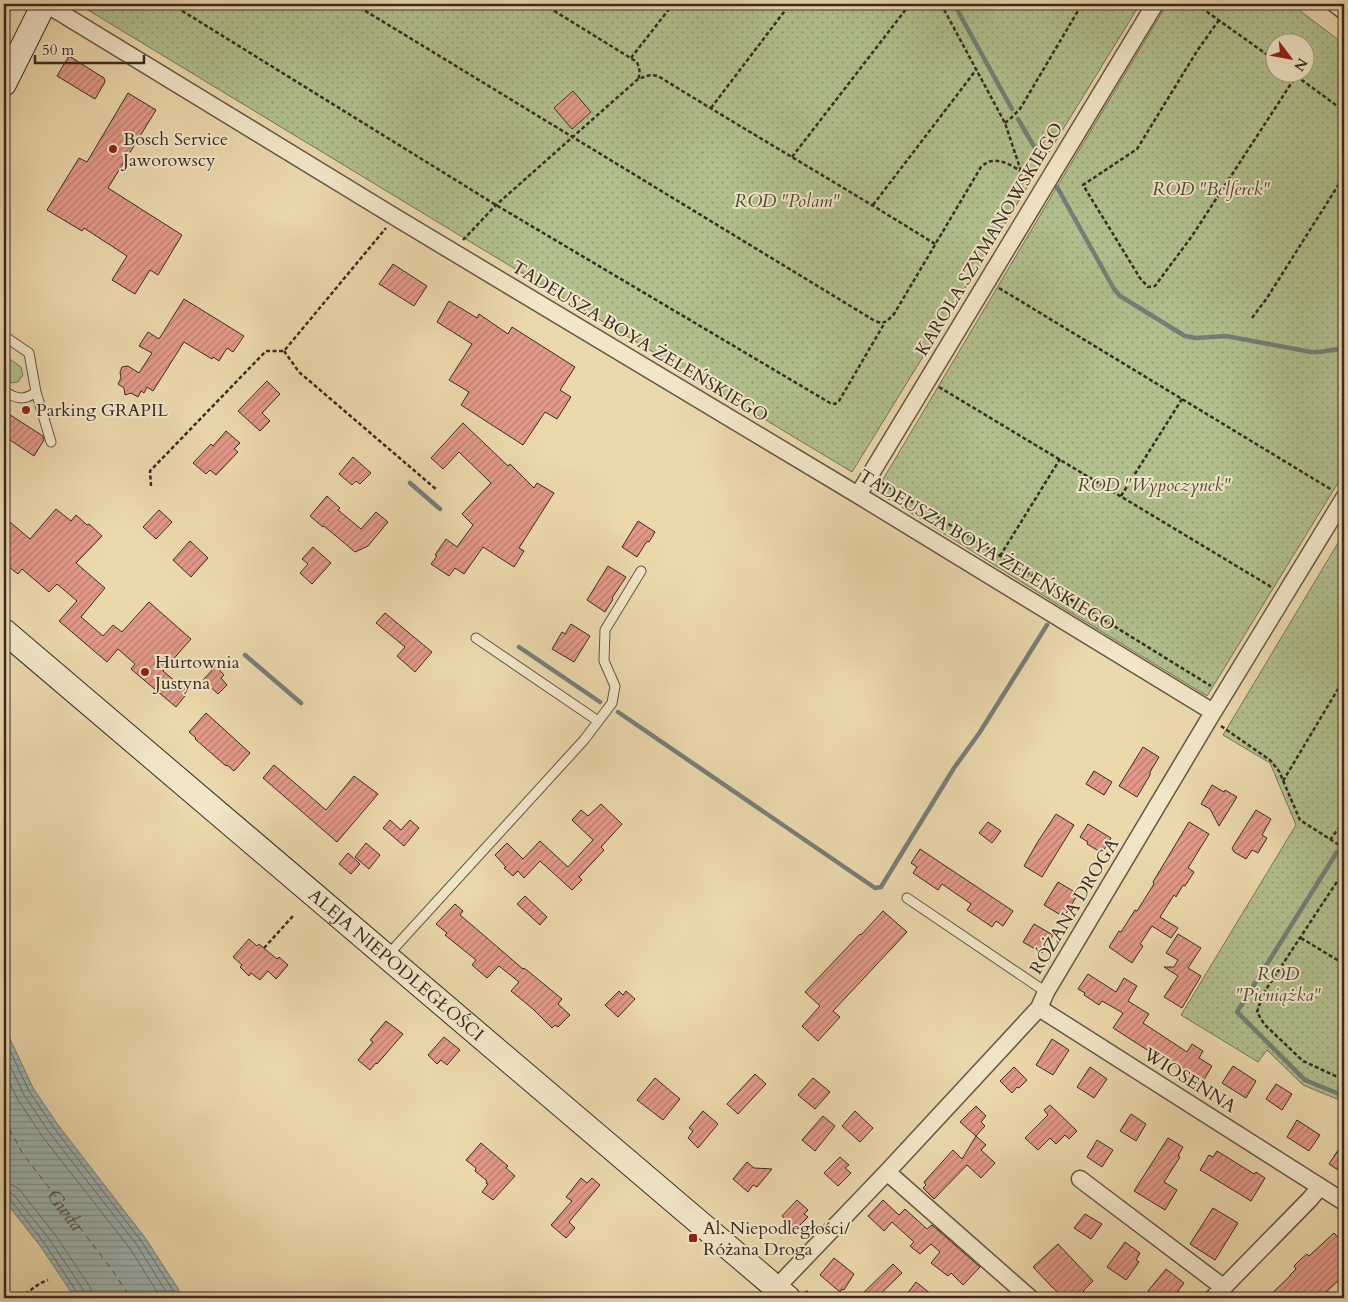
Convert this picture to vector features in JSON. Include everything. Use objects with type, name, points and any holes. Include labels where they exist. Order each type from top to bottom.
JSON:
[{"type":"street","points":[[4,84],[45,4]]},
{"type":"street","name":"TADEUSZA BOYA ŻELEŃSKIEGO","points":[[45,4],[858,495],[1213,712]]},
{"type":"street","name":"KAROLA SZYMANOWSKIEGO","points":[[858,495],[1154,4]]},
{"type":"street","points":[[1335,4],[1344,11]]},
{"type":"street","name":"RÓŻANA DROGA","points":[[782,1293],[887,1172],[1039,1008],[1046,992],[1213,712],[1339,494]]},
{"type":"street","name":"ALEJA NIEPODLEGŁOŚCI","points":[[4,631],[782,1293]]},
{"type":"street","name":"WIOSENNA","points":[[1039,1008],[1344,1202]]},
{"type":"street","points":[[887,1172],[1030,1298]]},
{"type":"street","points":[[1080,1178],[1218,1293],[1320,1187]]},
{"type":"lane","points":[[4,336],[29,353],[36,392],[51,442]]},
{"type":"lane","points":[[4,391],[13,397],[21,399],[36,392]]},
{"type":"lane","points":[[386,956],[584,740],[612,703],[615,686],[604,661],[605,630],[641,571]]},
{"type":"lane","points":[[476,638],[598,721]]},
{"type":"lane","points":[[907,898],[1046,992]]},
{"type":"path","points":[[171,4],[496,205],[830,403],[835,404],[838,401],[885,322],[894,314],[981,167],[990,161],[1000,161],[1032,179]]},
{"type":"path","points":[[354,4],[875,321],[885,322]]},
{"type":"path","points":[[543,4],[637,62],[640,75],[637,80]]},
{"type":"path","points":[[553,9],[557,4]]},
{"type":"path","points":[[631,58],[673,4]]},
{"type":"path","points":[[711,108],[790,4]]},
{"type":"path","points":[[792,158],[910,4]]},
{"type":"path","points":[[941,4],[1005,124],[1022,172]]},
{"type":"path","points":[[1005,124],[1020,109],[1082,4]]},
{"type":"path","points":[[1196,4],[1266,54]]},
{"type":"path","points":[[1220,20],[1197,50],[1137,149],[1083,185],[1140,278],[1148,287],[1155,286],[1192,236],[1292,82]]},
{"type":"path","points":[[873,205],[976,70]]},
{"type":"path","points":[[464,238],[496,205],[572,136],[637,80],[652,74],[873,205],[935,244]]},
{"type":"path","points":[[1304,82],[1344,111]]},
{"type":"path","points":[[1252,318],[1267,298],[1344,176]]},
{"type":"path","points":[[284,351],[395,217]]},
{"type":"path","points":[[997,287],[1339,494]]},
{"type":"path","points":[[151,486],[150,471],[266,350],[284,351],[300,372],[437,490]]},
{"type":"path","points":[[938,386],[1273,588]]},
{"type":"path","points":[[1121,496],[1182,399]]},
{"type":"path","points":[[1000,556],[1060,459]]},
{"type":"path","points":[[881,483],[1212,687]]},
{"type":"path","points":[[1283,781],[1344,679]]},
{"type":"path","points":[[1226,730],[1270,760],[1279,771],[1300,820],[1344,848]]},
{"type":"path","points":[[1330,840],[1344,821]]},
{"type":"path","points":[[1344,872],[1263,994],[1256,1012],[1264,1024],[1303,1061],[1344,1080]]},
{"type":"path","points":[[264,948],[293,916]]},
{"type":"path","points":[[1301,938],[1344,964]]},
{"type":"path","points":[[20,1298],[38,1283],[48,1280]]},
{"type":"green space","name":"ROD \"Polam\"","points":[[78,4],[1140,4],[852,472]]},
{"type":"green space","name":"ROD \"Wypoczynek\"","points":[[1167,4],[1291,4],[1344,44],[1344,473],[1207,696],[876,491]]},
{"type":"green space","points":[[4,355],[21,367],[23,375],[18,382],[10,383],[4,379]]},
{"type":"green space","name":"ROD \"Pieniążka\"","points":[[1344,533],[1344,1102],[1303,1085],[1267,1050],[1258,1062],[1181,1015],[1296,825],[1270,763],[1223,735]]},
{"type":"water","name":"Gwda","points":[[4,1026],[33,1088],[58,1125],[146,1239],[184,1298],[75,1298],[41,1247],[4,1200]]},
{"type":"building","points":[[69,56],[104,78],[105,82],[95,99],[57,76]]},
{"type":"building","points":[[573,91],[591,112],[572,129],[554,108]]},
{"type":"building","points":[[128,93],[156,110],[108,188],[182,235],[158,275],[150,270],[135,294],[112,280],[127,256],[84,228],[82,231],[47,210],[79,158],[87,162]]},
{"type":"building","points":[[393,264],[427,286],[414,306],[379,284]]},
{"type":"building","points":[[184,299],[244,336],[233,352],[227,348],[219,361],[213,357],[212,359],[184,342],[153,391],[147,387],[144,393],[141,391],[138,397],[131,393],[125,395],[124,388],[118,384],[121,378],[120,372],[122,367],[128,366],[139,373],[152,353],[139,346],[148,332],[159,339]]},
{"type":"building","points":[[449,301],[477,318],[479,314],[508,334],[512,327],[575,367],[560,390],[571,397],[557,419],[545,412],[523,445],[461,405],[469,392],[449,380],[472,344],[437,322]]},
{"type":"building","points":[[267,381],[280,394],[262,413],[270,421],[260,431],[238,411]]},
{"type":"building","points":[[4,411],[43,436],[44,440],[34,456],[4,436]]},
{"type":"building","points":[[463,423],[534,488],[537,483],[554,493],[519,548],[524,551],[514,567],[483,547],[464,574],[455,568],[449,576],[431,564],[437,556],[435,555],[446,539],[457,547],[473,525],[462,514],[491,483],[459,452],[443,469],[431,458]]},
{"type":"building","points":[[226,431],[240,443],[234,449],[238,452],[216,475],[210,470],[206,474],[193,463],[211,444],[213,446]]},
{"type":"building","points":[[353,457],[371,473],[360,484],[356,481],[352,485],[339,474]]},
{"type":"building","points":[[327,496],[340,508],[338,510],[361,529],[376,512],[388,522],[368,546],[355,552],[310,516]]},
{"type":"building","points":[[56,509],[71,521],[76,515],[102,536],[76,563],[105,588],[81,617],[103,636],[113,625],[122,632],[149,602],[191,639],[163,671],[188,692],[176,707],[131,669],[135,664],[118,649],[107,662],[59,621],[77,601],[57,584],[49,592],[22,569],[18,574],[4,563],[4,517],[30,539]]},
{"type":"building","points":[[159,510],[172,522],[156,539],[143,527]]},
{"type":"building","points":[[638,521],[655,532],[637,557],[622,547]]},
{"type":"building","points":[[190,541],[208,558],[191,577],[173,560]]},
{"type":"building","points":[[313,547],[331,563],[312,584],[300,573],[308,564],[302,559]]},
{"type":"building","points":[[608,566],[626,577],[605,612],[587,600]]},
{"type":"building","points":[[385,613],[432,652],[415,672],[397,656],[405,647],[376,623]]},
{"type":"building","points":[[571,624],[590,636],[574,662],[552,649],[562,632],[565,634]]},
{"type":"building","points":[[216,666],[224,675],[221,678],[227,685],[218,694],[203,680]]},
{"type":"building","points":[[206,713],[250,753],[234,771],[189,732]]},
{"type":"building","points":[[1143,747],[1159,757],[1137,797],[1119,786]]},
{"type":"building","points":[[274,765],[326,810],[354,776],[378,794],[337,842],[263,778]]},
{"type":"building","points":[[1094,771],[1112,782],[1104,795],[1086,784]]},
{"type":"building","points":[[1212,785],[1237,797],[1219,826],[1210,809],[1201,804]]},
{"type":"building","points":[[601,804],[622,824],[601,847],[604,850],[579,877],[582,880],[572,890],[540,861],[524,878],[518,871],[513,876],[504,868],[506,867],[495,855],[507,843],[523,859],[540,841],[568,867],[593,840],[572,820],[581,810],[588,816]]},
{"type":"building","points":[[1256,810],[1271,819],[1262,835],[1267,838],[1258,853],[1252,850],[1246,859],[1234,852],[1232,848]]},
{"type":"building","points":[[1056,814],[1074,825],[1042,877],[1024,866]]},
{"type":"building","points":[[390,820],[401,830],[410,820],[419,828],[404,846],[383,828]]},
{"type":"building","points":[[988,822],[1001,831],[992,843],[979,833]]},
{"type":"building","points":[[1189,822],[1209,834],[1188,868],[1194,872],[1176,897],[1174,895],[1160,917],[1178,928],[1171,938],[1152,926],[1140,944],[1143,946],[1132,963],[1109,947],[1135,910],[1137,911]]},
{"type":"building","points":[[1088,824],[1111,838],[1102,853],[1087,844],[1088,842],[1080,837]]},
{"type":"building","points":[[366,843],[380,855],[369,869],[355,857]]},
{"type":"building","points":[[920,849],[1013,911],[1003,926],[996,921],[992,927],[967,910],[971,904],[942,884],[938,890],[913,873],[917,867],[911,863]]},
{"type":"building","points":[[348,853],[360,864],[351,874],[339,864]]},
{"type":"building","points":[[1058,882],[1078,894],[1064,917],[1044,905]]},
{"type":"building","points":[[525,896],[547,917],[540,925],[517,904]]},
{"type":"building","points":[[455,904],[463,911],[460,915],[523,969],[562,999],[558,1004],[570,1015],[558,1027],[555,1025],[552,1028],[511,991],[519,982],[499,966],[487,978],[472,965],[476,960],[445,935],[447,933],[436,924]]},
{"type":"building","points":[[883,911],[907,932],[833,1011],[840,1017],[818,1041],[802,1026],[820,1006],[805,992]]},
{"type":"building","points":[[1034,924],[1053,935],[1042,953],[1023,942]]},
{"type":"building","points":[[1178,934],[1201,948],[1188,968],[1201,976],[1182,1008],[1164,997],[1178,976],[1164,967],[1174,967],[1178,960],[1166,953]]},
{"type":"building","points":[[249,939],[257,946],[259,944],[277,959],[279,957],[288,965],[276,979],[268,971],[260,980],[251,973],[249,976],[240,967],[242,965],[233,957]]},
{"type":"building","points":[[1088,974],[1116,992],[1124,978],[1137,986],[1128,1001],[1149,1014],[1143,1023],[1187,1052],[1192,1044],[1203,1051],[1199,1058],[1212,1066],[1201,1085],[1186,1076],[1188,1074],[1113,1028],[1123,1013],[1102,1001],[1099,1005],[1078,989]]},
{"type":"building","points":[[619,991],[623,995],[626,991],[635,999],[618,1017],[605,1005]]},
{"type":"building","points":[[386,1021],[403,1034],[370,1070],[358,1060],[373,1042],[370,1040]]},
{"type":"building","points":[[444,1037],[460,1050],[447,1065],[441,1060],[437,1064],[428,1055]]},
{"type":"building","points":[[1052,1039],[1069,1050],[1053,1075],[1036,1065]]},
{"type":"building","points":[[1233,1066],[1256,1081],[1246,1098],[1222,1083]]},
{"type":"building","points":[[1014,1067],[1027,1080],[1012,1093],[1000,1081]]},
{"type":"building","points":[[1090,1067],[1107,1079],[1094,1098],[1077,1087]]},
{"type":"building","points":[[755,1074],[766,1084],[738,1114],[727,1104]]},
{"type":"building","points":[[655,1078],[680,1099],[663,1120],[637,1100]]},
{"type":"building","points":[[813,1078],[830,1092],[815,1109],[798,1095]]},
{"type":"building","points":[[1276,1084],[1292,1094],[1282,1110],[1266,1099]]},
{"type":"building","points":[[1050,1105],[1077,1131],[1069,1139],[1065,1135],[1056,1144],[1050,1138],[1038,1150],[1025,1138],[1048,1115],[1044,1110]]},
{"type":"building","points":[[976,1106],[986,1116],[981,1122],[985,1126],[976,1136],[960,1122]]},
{"type":"building","points":[[703,1111],[718,1124],[698,1148],[688,1138],[693,1131],[689,1128]]},
{"type":"building","points":[[855,1111],[873,1128],[860,1142],[842,1126]]},
{"type":"building","points":[[1131,1114],[1146,1124],[1136,1141],[1120,1131]]},
{"type":"building","points":[[823,1116],[835,1126],[815,1151],[802,1140]]},
{"type":"building","points":[[1297,1120],[1320,1135],[1309,1151],[1287,1137]]},
{"type":"building","points":[[976,1136],[986,1145],[981,1150],[995,1163],[981,1178],[967,1165],[934,1199],[923,1188],[926,1185],[924,1182],[953,1150],[962,1159]]},
{"type":"building","points":[[1168,1138],[1183,1147],[1178,1156],[1180,1157],[1164,1182],[1177,1190],[1165,1210],[1134,1191]]},
{"type":"building","points":[[1097,1140],[1113,1150],[1102,1167],[1087,1157]]},
{"type":"building","points":[[1344,1141],[1344,1174],[1329,1164]]},
{"type":"building","points":[[481,1143],[508,1166],[506,1168],[515,1176],[493,1200],[482,1192],[488,1184],[486,1183],[487,1181],[466,1160]]},
{"type":"building","points":[[1217,1151],[1254,1174],[1256,1172],[1265,1178],[1251,1201],[1200,1170],[1209,1155],[1213,1157]]},
{"type":"building","points":[[840,1157],[849,1165],[845,1168],[851,1173],[838,1186],[824,1173]]},
{"type":"building","points":[[747,1162],[754,1168],[772,1169],[757,1187],[753,1185],[748,1192],[733,1179]]},
{"type":"building","points":[[581,1178],[587,1183],[592,1178],[600,1185],[569,1222],[575,1228],[566,1238],[551,1225],[572,1201],[566,1197]]},
{"type":"building","points":[[797,1200],[808,1210],[804,1214],[808,1217],[796,1229],[782,1216]]},
{"type":"building","points":[[883,1200],[899,1215],[905,1209],[927,1229],[932,1225],[980,1267],[963,1285],[951,1273],[948,1276],[931,1263],[940,1252],[931,1244],[920,1254],[910,1246],[914,1242],[892,1222],[884,1231],[868,1216]]},
{"type":"building","points":[[1213,1208],[1238,1223],[1215,1260],[1190,1244]]},
{"type":"building","points":[[1085,1214],[1102,1224],[1091,1239],[1074,1228]]},
{"type":"building","points":[[1334,1233],[1344,1244],[1344,1275],[1320,1298],[1267,1298],[1290,1276],[1296,1269],[1294,1266],[1301,1259],[1307,1254],[1309,1256]]},
{"type":"building","points":[[1125,1242],[1140,1253],[1136,1260],[1139,1262],[1126,1280],[1107,1267]]},
{"type":"building","points":[[1058,1244],[1093,1281],[1083,1291],[1091,1298],[1064,1298],[1033,1267]]},
{"type":"building","points":[[834,1258],[854,1274],[844,1290],[842,1289],[840,1292],[820,1275]]},
{"type":"building","points":[[893,1264],[902,1273],[876,1298],[858,1298]]},
{"type":"building","points":[[1166,1269],[1184,1283],[1178,1291],[1186,1298],[1158,1298],[1148,1291]]},
{"type":"building","points":[[916,1282],[936,1298],[904,1298]]},
{"type":"waterway","points":[[954,4],[1012,109]]},
{"type":"waterway","points":[[1018,119],[1042,160]]},
{"type":"waterway","points":[[1057,187],[1114,289],[1120,296],[1185,336],[1196,338],[1226,336],[1311,352],[1344,348]]},
{"type":"waterway","points":[[410,483],[440,509]]},
{"type":"waterway","points":[[618,712],[875,888],[881,887],[954,768],[980,732],[1047,625]]},
{"type":"waterway","points":[[519,647],[600,702]]},
{"type":"waterway","points":[[245,655],[301,703]]},
{"type":"waterway","points":[[1337,852],[1237,1012],[1305,1080],[1344,1096]]},
{"type":"ferry route","points":[[4,1119],[23,1154],[110,1267],[131,1298]]},
{"type":"place","name":"Bosch Service Jaworowscy","points":[[113,149]]},
{"type":"place","name":"Parking GRAPIL","points":[[26,410]]},
{"type":"place","name":"Hurtownia Justyna","points":[[145,672]]},
{"type":"place","name":"Al. Niepodległości/ Różana Droga","points":[[693,1238]]},
{"type":"park label","name":"ROD \"Belferek\"","points":[[1211,189]]}]
